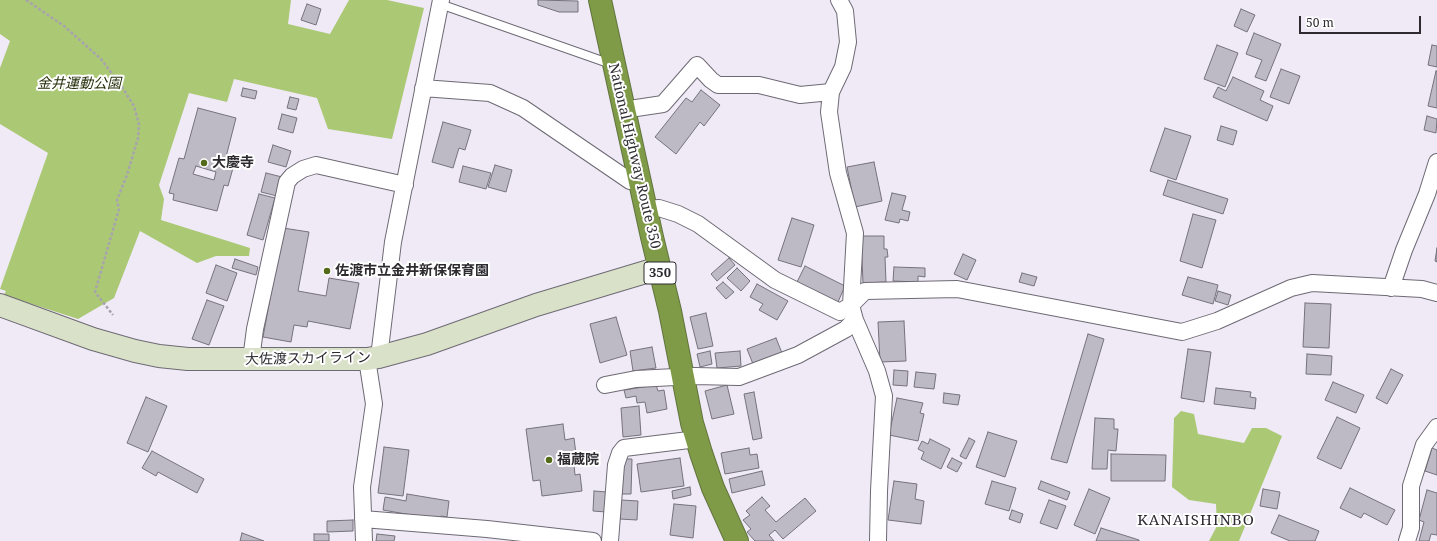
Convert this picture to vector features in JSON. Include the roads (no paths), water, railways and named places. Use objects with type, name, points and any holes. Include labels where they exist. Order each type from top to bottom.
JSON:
[{"type":"highway","name":"National Highway Route 350","points":[[600,0],[623,110],[670,311],[697,439],[713,488],[737,541]]},
{"type":"street","points":[[840,0],[845,11],[848,42],[843,67],[831,92],[829,112],[838,173],[855,233],[853,313],[877,371],[884,396],[878,541]]},
{"type":"street","points":[[364,541],[362,486],[374,404],[373,358],[393,242],[440,2]]},
{"type":"street","points":[[623,110],[663,104],[697,65],[711,80],[718,85],[759,85],[800,95],[831,92]]},
{"type":"street","points":[[423,88],[490,93],[523,108],[630,181],[640,182]]},
{"type":"street","points":[[1391,288],[1404,250],[1427,194],[1437,162]]},
{"type":"street","points":[[251,360],[255,330],[288,182],[292,176],[303,169],[316,164],[404,185]]},
{"type":"street","points":[[646,209],[658,208],[665,210],[678,214],[698,224],[775,280],[840,312],[853,313]]},
{"type":"street","name":"大佐渡スカイライン","points":[[0,305],[93,339],[159,356],[188,359],[251,360],[373,358],[427,344],[536,305],[659,268]]},
{"type":"street","points":[[605,385],[636,379],[739,377],[798,355],[846,329],[865,291],[957,289],[1182,332],[1217,321],[1291,288],[1312,283],[1422,289],[1437,293]]},
{"type":"street","points":[[1407,541],[1411,528],[1411,486],[1424,445],[1437,426]]},
{"type":"street","points":[[610,541],[616,465],[620,453],[624,448],[697,439]]},
{"type":"street","points":[[363,519],[487,529],[563,539],[593,541]]},
{"type":"lane","points":[[440,2],[614,65]]},
{"type":"place","name":"大慶寺","points":[[204,163]]},
{"type":"place","name":"佐渡市立金井新保保育園","points":[[327,271]]},
{"type":"place","name":"福蔵院","points":[[549,460]]},
{"type":"district","name":"KANAISHINBO","points":[[1196,521]]},
{"type":"park label","name":"金井運動公園","points":[[79,84]]}]
